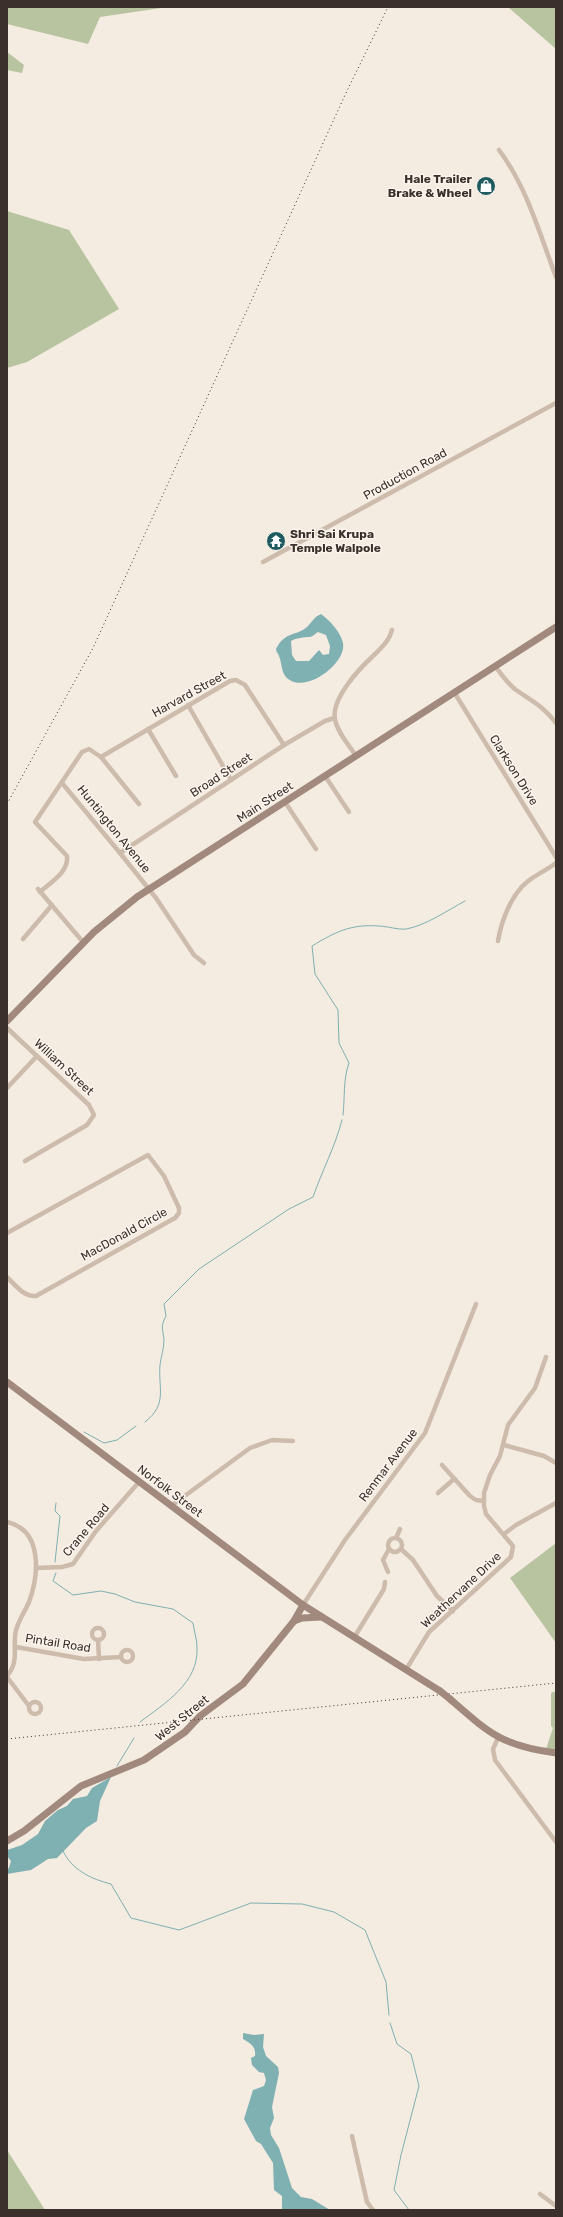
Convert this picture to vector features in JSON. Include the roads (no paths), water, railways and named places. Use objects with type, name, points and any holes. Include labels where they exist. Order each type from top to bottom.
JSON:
[{"type":"main road","name":"Main Street","points":[[7,1022],[83,942],[116,913],[149,889],[556,627]]},
{"type":"main road","name":"Norfolk Street","points":[[7,1382],[321,1617]]},
{"type":"main road","name":"West Street","points":[[7,1841],[24,1831],[81,1786],[144,1760],[185,1732],[200,1716],[243,1684],[294,1621],[303,1605]]},
{"type":"main road","points":[[294,1621],[302,1618],[321,1617],[407,1668],[450,1698],[498,1738],[520,1747],[556,1753]]},
{"type":"street","points":[[499,150],[509,164],[529,206],[556,277]]},
{"type":"street","name":"Production Road","points":[[263,562],[556,403]]},
{"type":"street","points":[[356,756],[334,718],[338,701],[362,667],[387,642],[392,630]]},
{"type":"street","points":[[495,666],[508,683],[535,700],[548,712],[556,723]]},
{"type":"street","name":"Harvard Street","points":[[101,757],[230,681],[236,680],[246,685],[284,745]]},
{"type":"street","name":"Clarkson Drive","points":[[454,692],[556,857]]},
{"type":"street","points":[[188,705],[231,780]]},
{"type":"street","name":"Broad Street","points":[[120,852],[284,745],[325,721],[334,718]]},
{"type":"street","points":[[148,729],[176,776]]},
{"type":"street","points":[[83,942],[39,890],[63,871],[68,863],[67,856],[35,822],[80,754],[87,749],[94,750],[101,757],[139,804]]},
{"type":"street","points":[[325,776],[349,812]]},
{"type":"street","name":"Huntington Avenue","points":[[62,783],[149,889],[194,956],[204,963]]},
{"type":"street","points":[[285,802],[316,850]]},
{"type":"street","points":[[498,942],[500,929],[517,892],[527,882],[556,863]]},
{"type":"street","points":[[23,939],[52,905]]},
{"type":"street","name":"William Street","points":[[7,1028],[89,1105],[94,1117],[84,1127],[25,1161]]},
{"type":"street","points":[[7,1088],[37,1056]]},
{"type":"street","name":"MacDonald Circle","points":[[7,1233],[148,1155],[164,1176],[179,1208],[179,1213],[175,1218],[36,1296],[31,1296],[22,1292],[7,1278]]},
{"type":"street","name":"Renmar Avenue","points":[[303,1605],[345,1540],[424,1434],[476,1304]]},
{"type":"street","points":[[442,1465],[470,1496],[476,1500],[484,1500],[490,1475],[504,1445],[508,1425],[535,1388],[546,1357]]},
{"type":"street","points":[[171,1506],[250,1448],[272,1440],[293,1441]]},
{"type":"street","points":[[504,1445],[544,1456],[556,1463]]},
{"type":"street","points":[[438,1492],[454,1479]]},
{"type":"street","name":"Crane Road","points":[[36,1568],[62,1567],[73,1564],[96,1531],[139,1482]]},
{"type":"street","name":"Weathervane Drive","points":[[407,1668],[429,1632],[511,1557],[513,1546],[486,1514],[484,1500]]},
{"type":"street","points":[[504,1534],[516,1525],[556,1503]]},
{"type":"street","points":[[7,1522],[19,1527],[31,1538],[34,1546],[36,1568],[31,1596],[16,1628],[16,1661],[7,1677],[29,1706]]},
{"type":"street","points":[[388,1572],[383,1560],[389,1549],[388,1542],[396,1538],[400,1529]]},
{"type":"street","points":[[396,1538],[401,1542],[401,1549],[420,1568],[437,1596],[453,1611]]},
{"type":"street","points":[[389,1549],[395,1552],[401,1549]]},
{"type":"street","points":[[354,1636],[384,1589],[385,1582]]},
{"type":"street","points":[[98,1640],[99,1659]]},
{"type":"street","name":"Pintail Road","points":[[16,1647],[72,1658],[99,1659],[121,1657]]},
{"type":"street","points":[[498,1738],[493,1750],[495,1760],[556,1842]]},
{"type":"street","points":[[352,2136],[367,2202],[373,2210]]},
{"type":"street","points":[[540,2194],[556,2206]]},
{"type":"water","points":[[321,614],[337,630],[343,643],[342,651],[338,660],[322,675],[303,683],[293,682],[284,675],[276,649],[283,639],[303,630]],"holes":[[[318,632],[326,635],[330,646],[329,654],[323,655],[319,650],[309,661],[296,661],[292,655],[291,641],[311,637]]]},
{"type":"water","points":[[111,1777],[100,1801],[97,1821],[86,1828],[57,1858],[48,1859],[31,1870],[7,1874],[7,1869],[9,1868],[11,1861],[7,1856],[7,1850],[22,1845],[38,1834],[45,1821],[58,1810],[67,1806],[73,1799],[87,1796],[92,1788]]},
{"type":"water","points":[[243,2033],[254,2035],[264,2034],[263,2047],[266,2056],[278,2067],[279,2073],[272,2107],[274,2118],[270,2128],[271,2135],[279,2148],[292,2188],[301,2197],[312,2199],[330,2210],[282,2209],[282,2196],[274,2190],[273,2163],[261,2144],[256,2141],[244,2119],[253,2090],[264,2086],[266,2080],[264,2073],[259,2072],[252,2065],[251,2058],[255,2056],[255,2050],[251,2044],[243,2039]]},
{"type":"waterway","points":[[343,1115],[345,1082],[349,1063],[339,1043],[338,1010],[315,974],[312,946],[336,933],[360,926],[381,926],[406,929],[421,925],[465,901]]},
{"type":"waterway","points":[[145,1422],[157,1409],[160,1396],[160,1365],[164,1346],[162,1326],[166,1316],[164,1304],[199,1269],[289,1209],[313,1197],[336,1140],[342,1120]]},
{"type":"waterway","points":[[84,1432],[104,1443],[117,1440],[136,1426]]},
{"type":"waterway","points":[[55,1562],[60,1516],[55,1511],[56,1503]]},
{"type":"waterway","points":[[56,1573],[53,1581],[73,1595],[101,1591],[115,1594],[135,1602],[173,1609],[193,1623],[197,1647],[196,1660],[192,1671],[179,1691],[140,1722]]},
{"type":"waterway","points":[[117,1766],[134,1738]]},
{"type":"waterway","points":[[63,1851],[71,1863],[83,1873],[111,1884],[131,1918],[179,1930],[251,1903],[302,1904],[334,1912],[365,1930],[386,1982],[389,2015]]},
{"type":"waterway","points":[[390,2023],[397,2044],[411,2054],[419,2086],[401,2155],[394,2190],[409,2210]]},
{"type":"railway","points":[[7,804],[93,648],[345,95],[388,7]]},
{"type":"railway","points":[[7,1739],[556,1683]]},
{"type":"place","name":"Hale Trailer Brake & Wheel","points":[[486,186]]},
{"type":"place","name":"Shri Sai Krupa Temple Walpole","points":[[276,541]]}]
